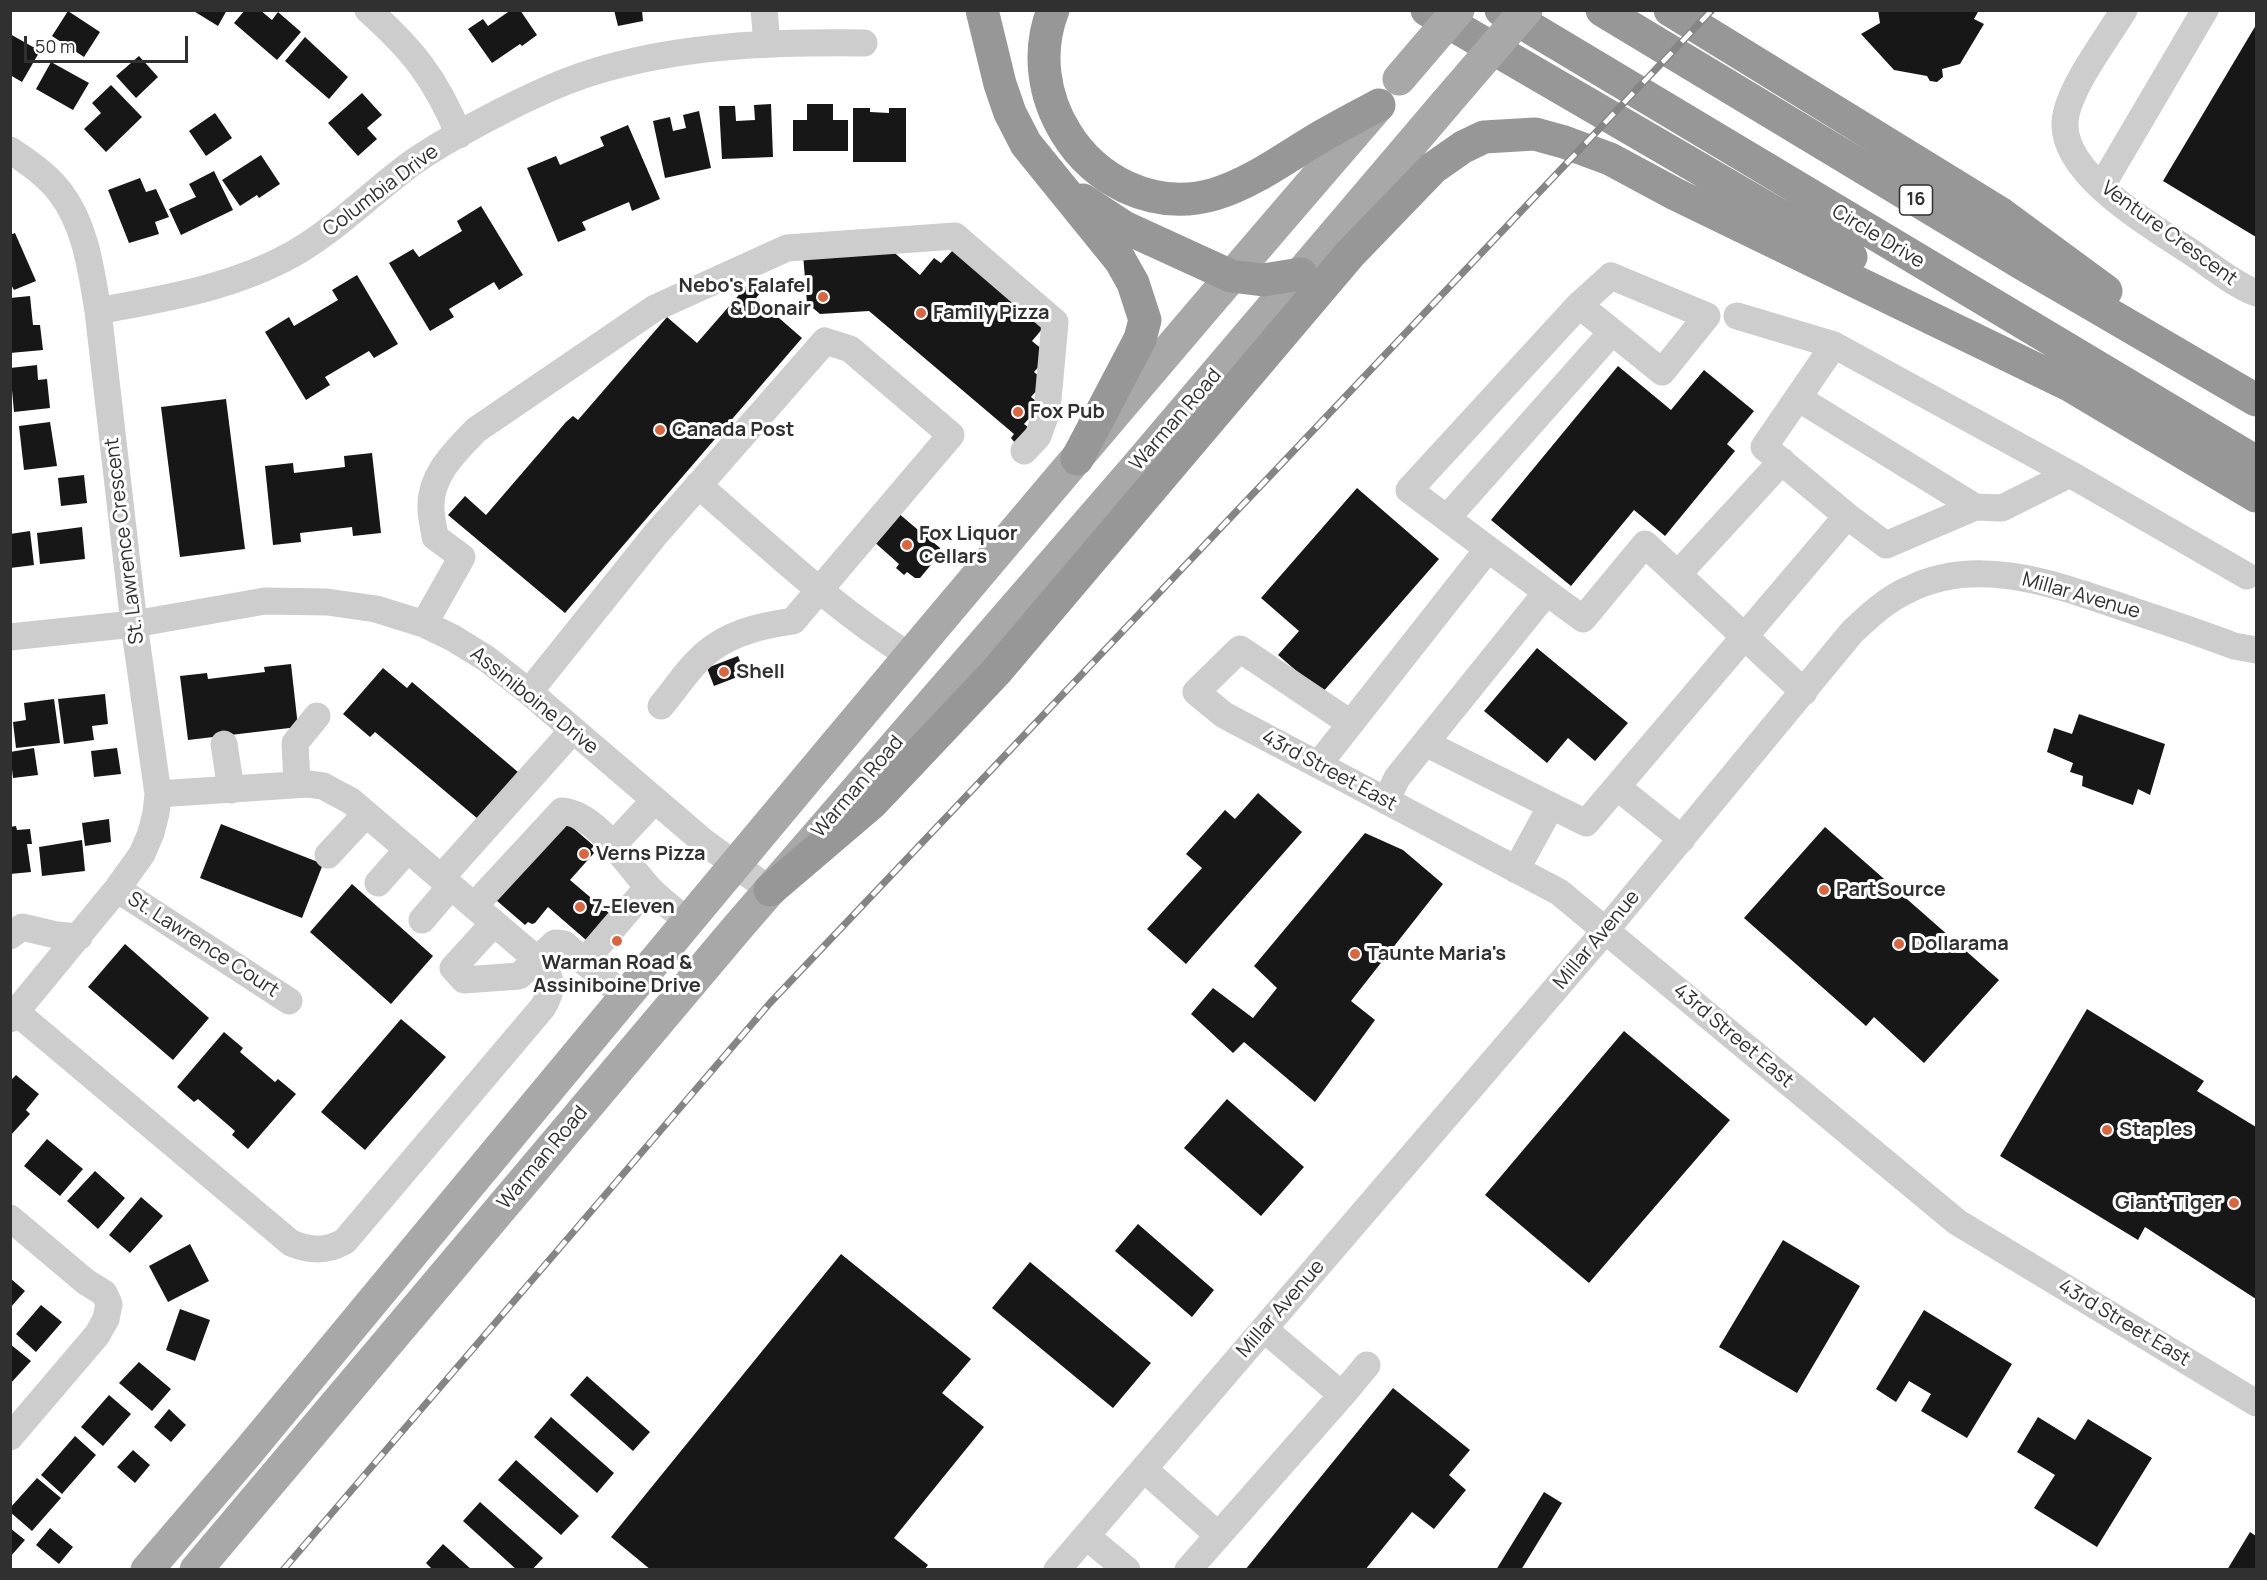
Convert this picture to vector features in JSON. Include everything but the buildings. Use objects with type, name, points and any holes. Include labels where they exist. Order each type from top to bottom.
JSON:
[{"type":"highway","points":[[982,10],[1000,84],[1010,113],[1026,144],[1120,260],[1133,283],[1145,321],[1140,339],[1077,459]]},
{"type":"highway","points":[[1053,10],[1046,34],[1044,58],[1046,86],[1051,105],[1071,141],[1100,172],[1136,191],[1156,197],[1177,200],[1196,199],[1236,186],[1287,160],[1321,136],[1379,105]]},
{"type":"highway","points":[[1402,10],[1524,77],[1658,144]]},
{"type":"highway","points":[[1427,10],[2256,496]]},
{"type":"highway","name":"Circle Drive","points":[[1501,10],[2256,462]]},
{"type":"highway","name":"16","points":[[1602,10],[2023,264],[2244,392]]},
{"type":"highway","points":[[1670,10],[2000,213],[2244,392]]},
{"type":"highway","points":[[1708,10],[1732,36],[1797,88]]},
{"type":"highway","points":[[770,890],[872,803],[994,673],[1350,254],[1433,168],[1463,147],[1484,137],[1535,134],[1610,159],[1675,194],[2069,385]]},
{"type":"highway","points":[[1047,171],[1087,203],[1124,226],[1231,276],[1263,280],[1301,274]]},
{"type":"main road","name":"Warman Road","points":[[147,1569],[248,1452],[910,656],[1458,10]]},
{"type":"main road","name":"Warman Road","points":[[196,1569],[770,890],[1526,10]]},
{"type":"street","points":[[368,10],[419,61],[441,94],[459,135]]},
{"type":"street","points":[[764,10],[767,43]]},
{"type":"street","name":"Venture Crescent","points":[[2124,10],[2073,94],[2065,125],[2069,143],[2077,158],[2101,187],[2130,211],[2235,282],[2256,293]]},
{"type":"street","points":[[2101,187],[2205,10]]},
{"type":"street","name":"Columbia Drive","points":[[98,311],[198,291],[245,278],[293,254],[337,225],[412,163],[500,112],[588,73],[671,54],[767,43],[864,43]]},
{"type":"street","name":"St. Lawrence Crescent","points":[[10,150],[32,165],[60,192],[78,224],[90,263],[98,311],[134,624],[158,794],[156,813],[142,854],[117,889],[13,1016]]},
{"type":"street","points":[[424,624],[462,557],[435,537],[430,507],[435,479],[476,430],[655,308],[788,248],[955,236],[1055,322],[1047,411],[1038,436],[1024,451]]},
{"type":"street","points":[[1579,305],[1662,372],[1707,316],[1611,276],[1579,305],[1409,490],[1583,619],[1645,544],[1804,692]]},
{"type":"street","points":[[1737,316],[1834,345],[2070,474],[2247,576]]},
{"type":"street","points":[[1447,518],[1612,332]]},
{"type":"street","points":[[529,692],[615,583],[698,484],[825,340],[850,349],[951,435],[793,621],[760,626],[730,638],[713,648],[661,706]]},
{"type":"street","points":[[1834,345],[1764,447],[1847,516],[1886,545],[1975,507],[2002,508],[2070,474]]},
{"type":"street","points":[[1798,398],[1975,507]]},
{"type":"street","points":[[1678,574],[1782,461]]},
{"type":"street","points":[[698,484],[819,588],[886,641],[910,656]]},
{"type":"street","points":[[1425,743],[1586,824],[1847,516]]},
{"type":"street","points":[[1318,765],[1488,549]]},
{"type":"street","name":"Millar Avenue","points":[[1057,1569],[1605,931],[1852,632],[1881,605],[1911,588],[1941,578],[1974,573],[2012,576],[2052,584],[2234,646],[2256,649]]},
{"type":"street","points":[[1386,801],[1397,778],[1546,593]]},
{"type":"street","name":"Assiniboine Drive","points":[[10,638],[134,624],[265,602],[327,602],[376,609],[424,624],[453,638],[487,659],[529,692],[654,801],[735,866],[770,890]]},
{"type":"street","name":"43rd Street East","points":[[1350,723],[1240,649],[1196,692],[1224,716],[1559,892],[1957,1221],[2256,1403]]},
{"type":"street","points":[[297,784],[295,743],[317,716]]},
{"type":"street","points":[[422,920],[446,882],[573,730]]},
{"type":"street","points":[[224,744],[231,790]]},
{"type":"street","points":[[13,1016],[291,1243],[304,1248],[320,1250],[335,1247],[345,1241],[543,1007],[549,996],[551,983],[548,973],[538,961],[339,793],[323,786],[297,784],[158,794]]},
{"type":"street","points":[[1617,787],[1682,838]]},
{"type":"street","points":[[613,845],[654,801]]},
{"type":"street","points":[[1516,870],[1551,806]]},
{"type":"street","points":[[625,997],[560,942],[555,943],[519,976],[464,980],[454,972],[455,965],[484,915],[562,811],[574,812],[581,816],[613,845],[648,887],[688,921]]},
{"type":"street","points":[[328,855],[366,814]]},
{"type":"street","points":[[378,883],[408,849]]},
{"type":"street","points":[[584,962],[648,887]]},
{"type":"street","name":"St. Lawrence Court","points":[[117,889],[289,1001]]},
{"type":"street","points":[[10,936],[22,927],[56,935],[78,937]]},
{"type":"street","points":[[10,1218],[86,1282],[104,1293],[109,1304],[106,1319],[97,1335],[10,1437]]},
{"type":"street","points":[[1264,1329],[1342,1395]]},
{"type":"street","points":[[1188,1569],[1368,1365]]},
{"type":"street","points":[[1144,1468],[1218,1535]]},
{"type":"street","points":[[1086,1536],[1126,1569]]},
{"type":"railway","points":[[283,1570],[770,1003],[1712,10]]},
{"type":"place","name":"Nebo's Falafel & Donair","points":[[823,297]]},
{"type":"place","name":"Family Pizza","points":[[921,313]]},
{"type":"place","name":"Fox Pub","points":[[1018,412]]},
{"type":"place","name":"Canada Post","points":[[660,430]]},
{"type":"place","name":"Fox Liquor Cellars","points":[[907,545]]},
{"type":"place","name":"Shell","points":[[724,672]]},
{"type":"place","name":"Verns Pizza","points":[[584,854]]},
{"type":"place","name":"PartSource","points":[[1824,890]]},
{"type":"place","name":"7-Eleven","points":[[580,907]]},
{"type":"place","name":"Warman Road & Assiniboine Drive","points":[[617,941]]},
{"type":"place","name":"Dollarama","points":[[1899,944]]},
{"type":"place","name":"Taunte Maria's","points":[[1355,954]]},
{"type":"place","name":"Staples","points":[[2107,1130]]},
{"type":"place","name":"Giant Tiger","points":[[2234,1203]]}]
